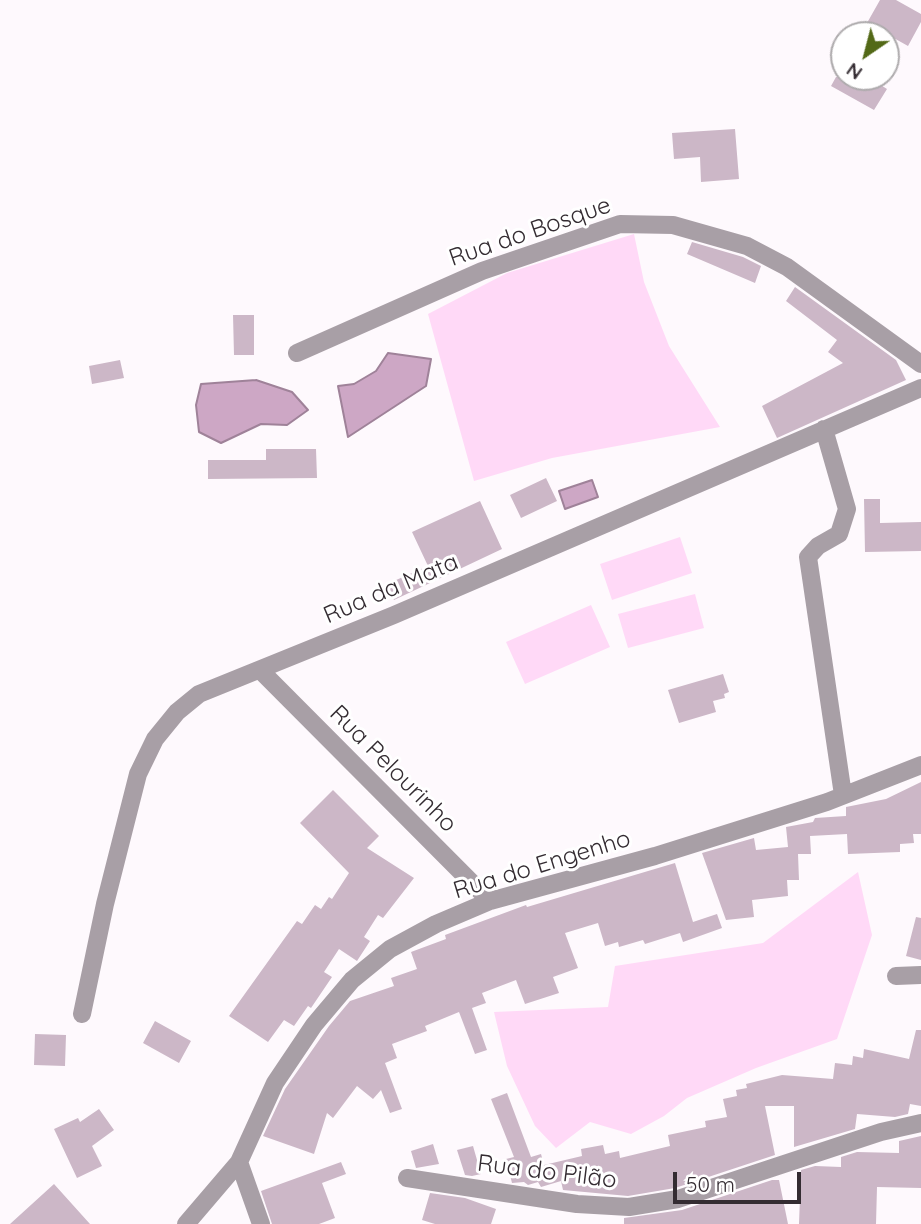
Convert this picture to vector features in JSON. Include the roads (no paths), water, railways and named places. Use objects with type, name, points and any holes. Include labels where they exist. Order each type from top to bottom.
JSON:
[{"type":"street","name":"Rua do Bosque","points":[[297,353],[482,271],[620,224],[633,224],[673,225],[747,246],[787,267],[921,364]]},
{"type":"street","name":"Rua da Mata","points":[[82,1014],[127,810],[138,774],[155,739],[177,712],[199,694],[225,682],[261,671],[921,388]]},
{"type":"street","points":[[824,429],[847,509],[839,534],[808,557],[843,795]]},
{"type":"street","name":"Rua Pelourinho","points":[[261,671],[490,901]]},
{"type":"street","name":"Rua do Engenho","points":[[186,1224],[239,1162],[275,1083],[314,1024],[352,980],[390,949],[436,924],[490,901],[655,856],[843,795],[921,765]]},
{"type":"street","points":[[896,976],[921,975]]},
{"type":"street","name":"Rua do Pilão","points":[[407,1178],[577,1205],[629,1207],[678,1199],[881,1132],[921,1123]]},
{"type":"street","points":[[239,1162],[261,1224]]}]
